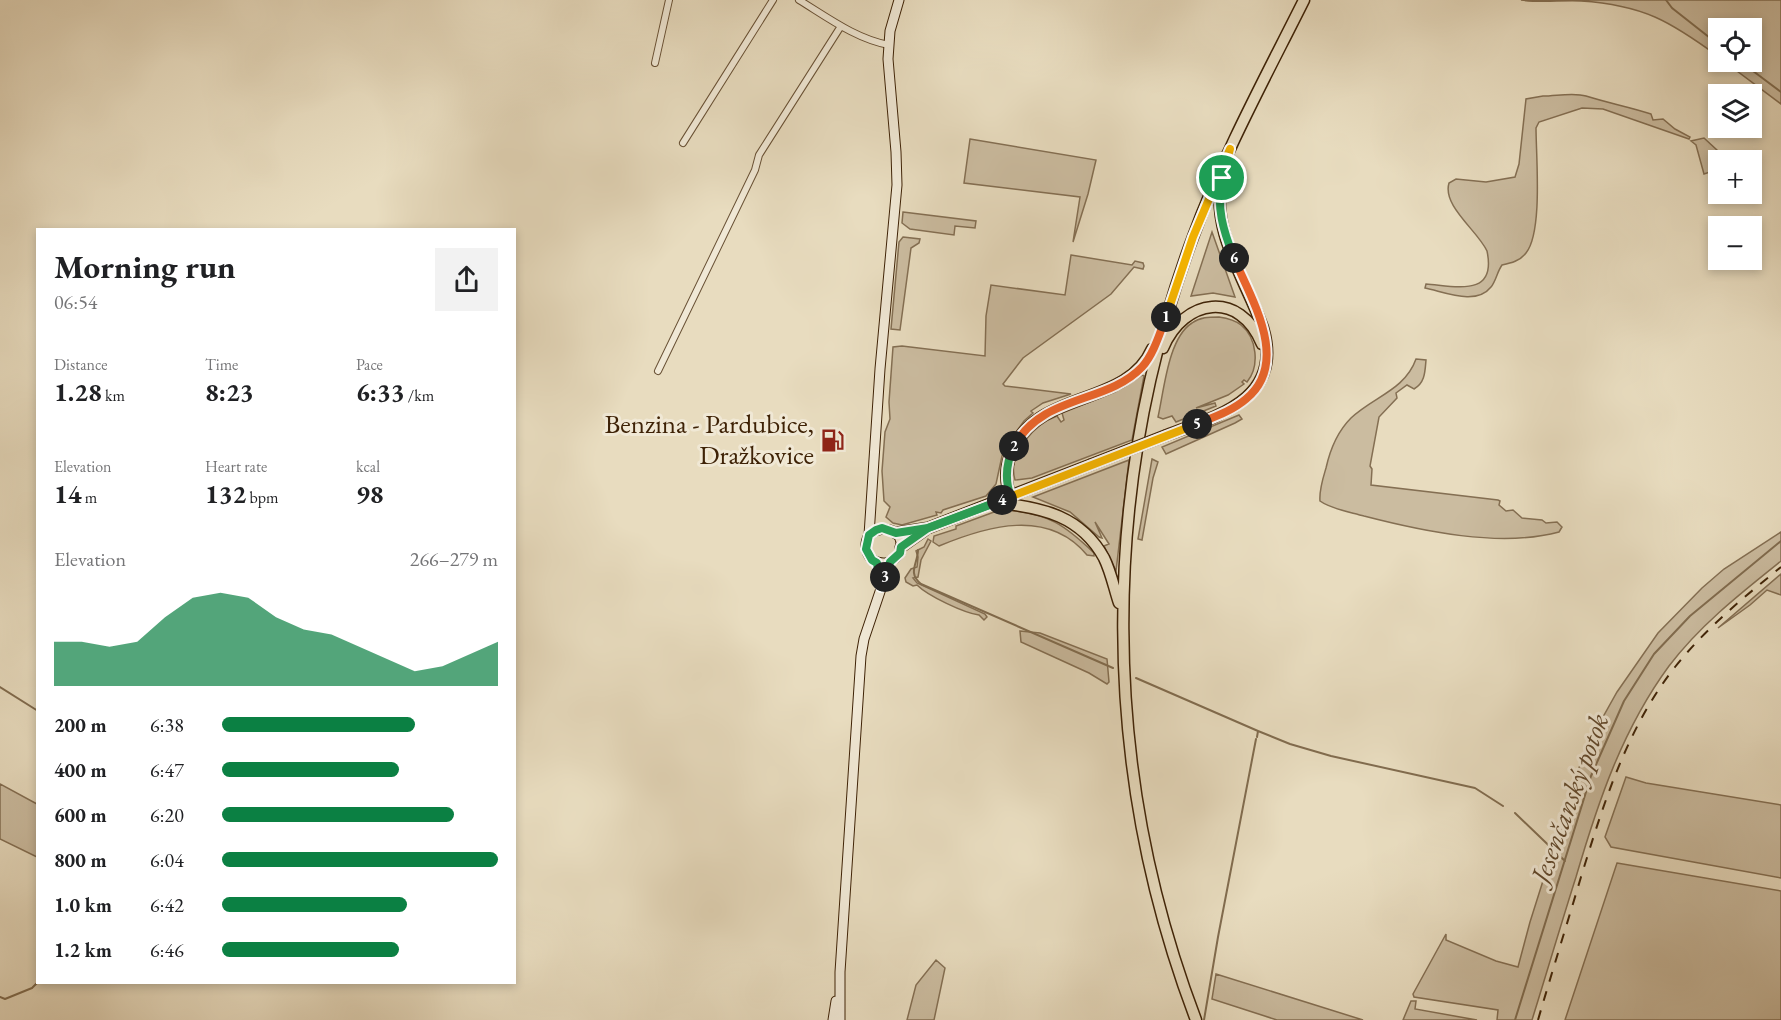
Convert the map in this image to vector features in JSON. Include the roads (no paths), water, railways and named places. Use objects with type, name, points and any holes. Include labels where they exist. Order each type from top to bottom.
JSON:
[{"type":"main road","points":[[890,562],[877,563],[872,560],[866,549],[869,535],[880,369],[897,185],[889,45],[899,0]]},
{"type":"main road","points":[[1196,1020],[1165,929],[1139,815],[1127,718],[1122,612],[1129,503],[1151,374],[1193,237],[1230,149],[1304,0]]},
{"type":"main road","points":[[869,535],[882,528],[896,533],[928,528],[1218,416],[1251,395],[1260,383],[1266,362],[1267,345],[1263,328],[1220,217],[1220,187],[1230,149]]},
{"type":"main road","points":[[1151,374],[1167,337],[1178,323],[1189,314],[1205,308],[1226,309],[1245,318],[1259,336],[1266,362]]},
{"type":"main road","points":[[1011,497],[1006,481],[1007,465],[1024,431],[1047,414],[1132,376],[1148,358],[1166,319]]},
{"type":"main road","points":[[997,502],[1041,509],[1063,518],[1083,531],[1103,556],[1122,612]]},
{"type":"main road","points":[[871,504],[882,528]]},
{"type":"main road","points":[[901,547],[928,528]]},
{"type":"main road","points":[[840,1020],[840,972],[861,656],[864,639],[890,562],[900,553],[901,547],[896,533]]},
{"type":"main road","points":[[877,563],[881,587]]},
{"type":"main road","points":[[834,1020],[840,972]]},
{"type":"street","points":[[655,63],[669,0]]},
{"type":"street","points":[[683,143],[773,0]]},
{"type":"street","points":[[799,0],[812,3],[841,26],[876,43],[889,45]]},
{"type":"street","points":[[658,371],[755,170],[759,155],[841,26]]},
{"type":"waterway","name":"Jesenčanský potok","points":[[1666,0],[1672,8],[1708,36]]},
{"type":"waterway","name":"Jesenčanský potok","points":[[1754,72],[1781,92]]},
{"type":"waterway","name":"Jesenčanský potok","points":[[1515,1020],[1591,776],[1624,701],[1654,654],[1690,616],[1781,541]]},
{"type":"waterway","points":[[918,550],[914,572],[921,584],[1113,668]]},
{"type":"waterway","points":[[1136,678],[1258,731],[1257,737]]},
{"type":"waterway","points":[[0,687],[36,710]]},
{"type":"waterway","points":[[1258,731],[1290,744],[1331,756],[1475,788],[1503,806]]},
{"type":"waterway","points":[[1204,1020],[1256,739]]},
{"type":"waterway","points":[[1515,813],[1565,861]]},
{"type":"waterway","points":[[0,997],[5,999],[32,988],[36,984]]},
{"type":"railway","points":[[1538,1020],[1608,794],[1643,715],[1658,690],[1699,639],[1781,567]]},
{"type":"place","name":"Benzina - Pardubice, Dražkovice","points":[[832,440]]}]
